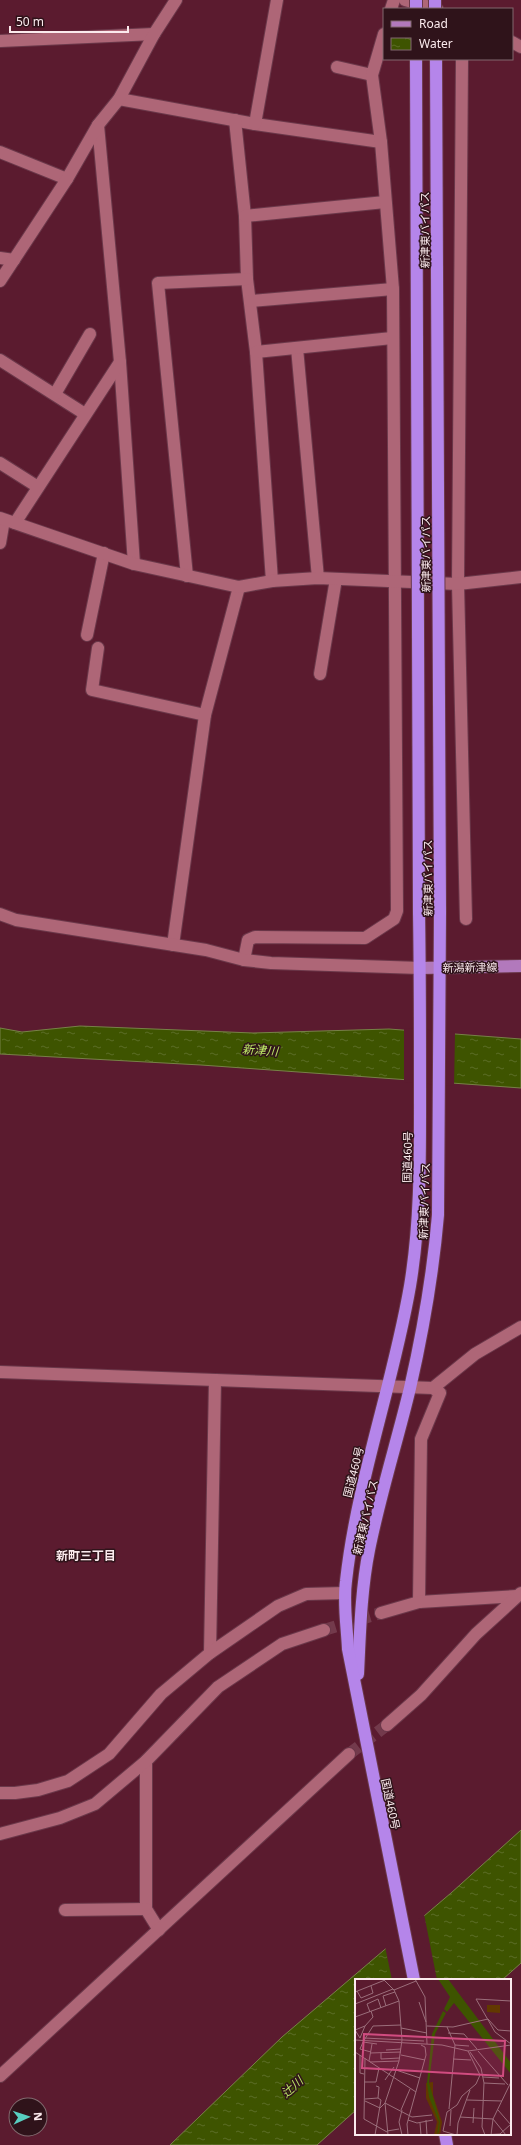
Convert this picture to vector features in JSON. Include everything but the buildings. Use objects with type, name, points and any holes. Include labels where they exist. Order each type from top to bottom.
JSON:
[{"type":"highway","name":"新津東バイパス","points":[[416,60],[420,968]]},
{"type":"highway","name":"新津東バイパス","points":[[357,1689],[363,1599],[369,1550],[410,1387],[428,1302],[434,1261],[438,1215],[441,967],[436,60]]},
{"type":"highway","name":"国道460号","points":[[414,1979],[348,1648],[345,1593],[359,1501],[389,1386],[410,1286],[416,1244],[419,1200],[420,968]]},
{"type":"highway","points":[[445,2135],[447,2145]]},
{"type":"main road","name":"新潟新津線","points":[[420,968],[521,966]]},
{"type":"street","points":[[0,282],[67,180],[98,125],[119,99],[154,34],[176,0]]},
{"type":"street","points":[[255,124],[277,0]]},
{"type":"street","points":[[405,0],[433,8]]},
{"type":"street","points":[[0,41],[154,34]]},
{"type":"street","points":[[244,960],[248,940],[255,937],[366,938],[394,919],[397,911],[392,338],[393,289],[381,142],[372,75],[383,37]]},
{"type":"street","points":[[462,60],[458,584],[466,919]]},
{"type":"street","points":[[337,67],[372,75]]},
{"type":"street","points":[[119,99],[255,124],[381,142]]},
{"type":"street","points":[[235,120],[244,216],[247,279],[256,352],[272,581]]},
{"type":"street","points":[[98,125],[120,362],[134,564]]},
{"type":"street","points":[[0,152],[67,180]]},
{"type":"street","points":[[244,216],[385,202]]},
{"type":"street","points":[[0,258],[14,260]]},
{"type":"street","points":[[187,576],[158,283],[247,279]]},
{"type":"street","points":[[250,300],[393,289]]},
{"type":"street","points":[[55,394],[90,334]]},
{"type":"street","points":[[256,352],[392,338]]},
{"type":"street","points":[[297,348],[318,578]]},
{"type":"street","points":[[0,360],[85,414]]},
{"type":"street","points":[[0,543],[6,520],[38,487],[120,362]]},
{"type":"street","points":[[0,463],[38,487]]},
{"type":"street","points":[[6,520],[134,564],[239,587],[272,581],[318,578],[458,584],[521,578]]},
{"type":"street","points":[[87,636],[104,553]]},
{"type":"street","points":[[320,674],[336,579]]},
{"type":"street","points":[[173,944],[205,715],[239,587]]},
{"type":"street","points":[[98,648],[92,690],[205,715]]},
{"type":"street","points":[[0,914],[16,920],[173,944],[244,960],[271,963],[420,968]]},
{"type":"street","points":[[433,1388],[475,1354],[521,1327]]},
{"type":"street","points":[[0,1372],[433,1388],[440,1393],[421,1439],[419,1602]]},
{"type":"street","points":[[210,1653],[215,1380]]},
{"type":"street","points":[[0,1793],[38,1790],[68,1781],[109,1754],[161,1694],[210,1653],[278,1606],[306,1594],[345,1593]]},
{"type":"street","points":[[381,1613],[419,1602],[519,1595]]},
{"type":"street","points":[[387,1725],[421,1695],[476,1634],[519,1595]]},
{"type":"street","points":[[0,1834],[60,1818],[95,1804],[146,1761],[218,1687],[282,1644],[324,1630]]},
{"type":"street","points":[[0,2076],[349,1754]]},
{"type":"street","points":[[146,1761],[146,1909],[159,1930]]},
{"type":"street","points":[[65,1910],[146,1909]]},
{"type":"water","name":"新津川","points":[[80,1026],[253,1033],[389,1029],[521,1039],[521,1088],[201,1065],[0,1054],[0,1028],[22,1032]]},
{"type":"water","name":"辻川","points":[[521,1830],[521,1963],[503,1979],[355,1979],[355,2111],[317,2145],[170,2145],[282,2037],[451,1893]]},
{"type":"pier","points":[[404,1028],[455,1032],[454,1086],[404,1082]]},
{"type":"pier","points":[[424,1914],[437,1979],[392,1979],[385,1946]]},
{"type":"tunnel","points":[[324,1630],[381,1613]]},
{"type":"tunnel","points":[[349,1754],[387,1725]]},
{"type":"district","name":"新町三丁目","points":[[86,1555]]}]
